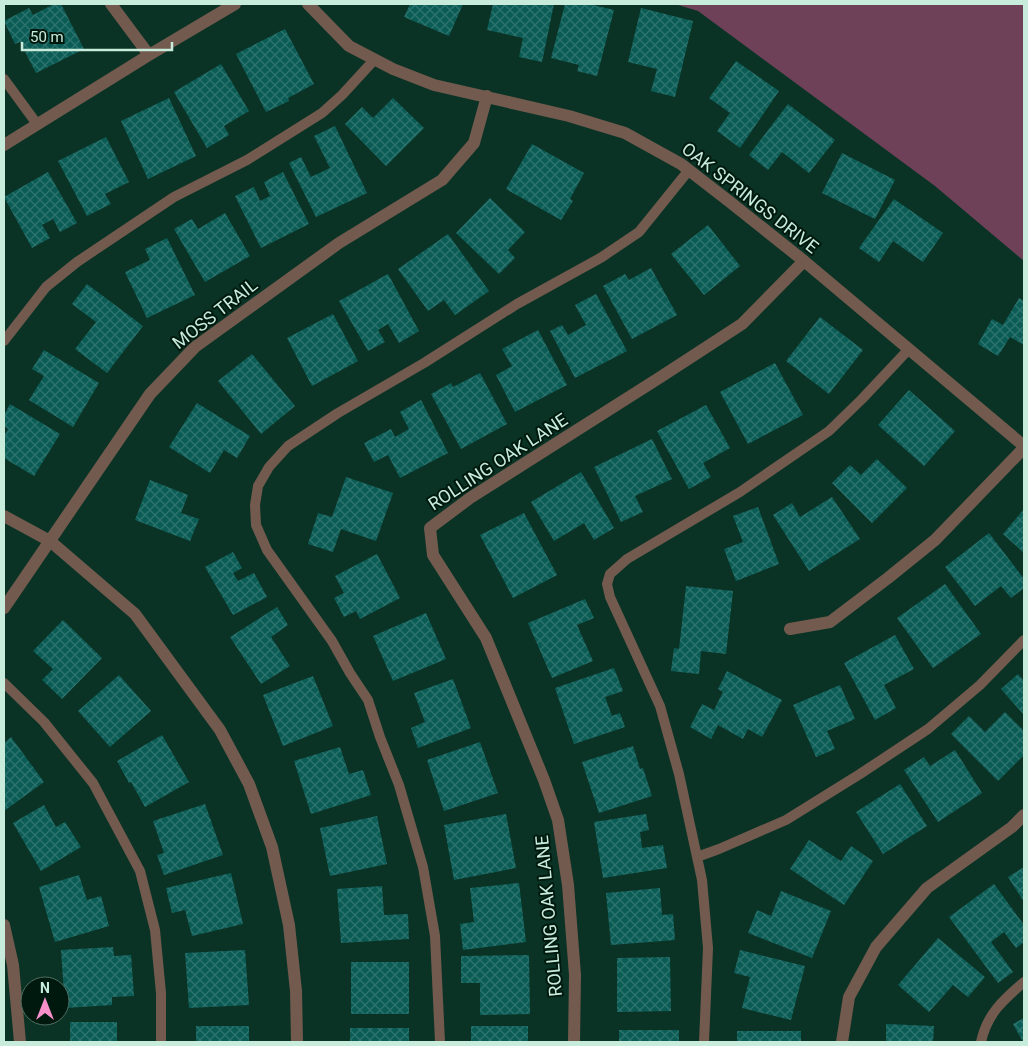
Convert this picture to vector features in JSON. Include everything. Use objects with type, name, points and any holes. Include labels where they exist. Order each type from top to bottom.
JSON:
[{"type":"street","points":[[111,4],[149,55]]},
{"type":"street","points":[[4,144],[235,4]]},
{"type":"street","name":"OAK SPRINGS DRIVE","points":[[308,4],[349,46],[393,69],[434,85],[569,116],[625,133],[681,164],[804,261],[1024,447]]},
{"type":"street","name":"MOSS TRAIL","points":[[4,608],[150,394],[195,347],[339,243],[442,180],[474,143],[487,96]]},
{"type":"street","name":"ROLLING OAK LANE","points":[[574,1042],[575,975],[568,885],[558,820],[544,780],[486,638],[433,555],[430,528],[470,498],[742,324],[804,261]]},
{"type":"street","points":[[790,629],[830,622],[888,578],[935,540],[1024,447]]},
{"type":"street","points":[[4,516],[50,541],[135,614],[220,730],[249,784],[272,848],[289,925],[296,991],[297,1042]]},
{"type":"street","points":[[842,1042],[849,997],[876,947],[927,888],[1024,816]]},
{"type":"street","points":[[4,925],[13,965],[20,1042]]},
{"type":"lane","points":[[4,340],[46,288],[77,262],[174,197],[247,160],[322,112],[342,95],[375,59]]},
{"type":"lane","points":[[4,79],[37,124]]},
{"type":"lane","points":[[440,1042],[436,936],[423,867],[399,785],[368,700],[314,614],[288,581],[268,550],[256,525],[255,505],[258,486],[269,467],[288,446],[338,413],[424,363],[518,304],[602,257],[639,232],[689,170]]},
{"type":"lane","points":[[704,1042],[708,948],[702,880],[679,774],[660,706],[610,597],[607,584],[610,574],[627,559],[740,492],[829,430],[862,399],[909,349]]},
{"type":"lane","points":[[697,857],[719,850],[786,820],[928,729],[980,686],[1024,640]]},
{"type":"lane","points":[[4,683],[44,722],[93,783],[140,871],[155,930],[161,993],[161,1042]]},
{"type":"lane","points":[[981,1042],[984,1029],[990,1017],[1000,1004],[1024,982]]},
{"type":"shaded area","points":[[675,4],[1024,4],[1024,261],[935,186],[698,11]]},
{"type":"building","points":[[54,4],[61,4],[84,49],[36,73],[20,42],[15,44],[4,21],[29,8],[33,15]]},
{"type":"building","points":[[410,4],[463,4],[449,36],[404,17]]},
{"type":"building","points":[[493,4],[554,4],[542,62],[519,57],[523,38],[487,30]]},
{"type":"building","points":[[565,4],[589,4],[614,10],[597,76],[577,71],[579,65],[551,58]]},
{"type":"building","points":[[641,8],[693,21],[675,97],[651,91],[657,69],[628,62]]},
{"type":"building","points":[[285,29],[314,84],[288,98],[289,101],[266,112],[236,54]]},
{"type":"building","points":[[736,61],[779,91],[740,148],[717,131],[730,113],[709,98]]},
{"type":"building","points":[[221,64],[249,111],[224,126],[229,135],[207,148],[174,92]]},
{"type":"building","points":[[169,98],[196,156],[148,179],[121,121]]},
{"type":"building","points":[[393,98],[424,128],[386,166],[345,124],[362,107],[373,118]]},
{"type":"building","points":[[788,104],[835,140],[809,173],[782,152],[768,170],[749,155]]},
{"type":"building","points":[[335,126],[367,193],[316,217],[289,163],[301,157],[311,177],[330,168],[314,136]]},
{"type":"building","points":[[106,137],[129,182],[105,194],[111,204],[87,216],[58,161]]},
{"type":"building","points":[[532,144],[584,173],[570,199],[573,201],[561,220],[506,189]]},
{"type":"building","points":[[842,153],[895,180],[875,219],[822,193]]},
{"type":"building","points":[[48,172],[77,223],[60,232],[53,219],[42,225],[50,238],[32,248],[4,197]]},
{"type":"building","points":[[283,172],[309,224],[261,248],[235,196],[254,187],[260,201],[270,196],[264,182]]},
{"type":"building","points":[[490,198],[525,232],[508,250],[515,258],[499,274],[456,233]]},
{"type":"building","points":[[894,199],[943,233],[923,262],[893,241],[879,262],[859,248]]},
{"type":"building","points":[[225,213],[250,256],[205,282],[174,229],[192,219],[198,229]]},
{"type":"building","points":[[708,225],[740,266],[704,295],[671,254]]},
{"type":"building","points":[[448,234],[489,291],[455,315],[444,300],[428,311],[398,269]]},
{"type":"building","points":[[167,238],[195,295],[147,318],[125,272],[150,260],[145,249]]},
{"type":"building","points":[[651,268],[677,315],[632,339],[603,286],[625,274],[629,280]]},
{"type":"building","points":[[388,274],[419,331],[399,343],[388,324],[378,330],[385,342],[368,351],[339,301]]},
{"type":"building","points":[[87,284],[143,326],[107,373],[75,349],[96,322],[72,304]]},
{"type":"building","points":[[596,294],[627,351],[575,378],[550,331],[562,325],[568,335],[586,325],[575,305]]},
{"type":"building","points":[[1019,298],[1024,301],[1024,345],[1010,337],[998,356],[978,344],[992,319],[1003,325]]},
{"type":"building","points":[[333,314],[358,361],[312,386],[287,338]]},
{"type":"building","points":[[820,317],[863,350],[829,394],[786,361]]},
{"type":"building","points":[[538,330],[567,385],[515,412],[496,375],[512,366],[502,349]]},
{"type":"building","points":[[44,350],[99,383],[73,427],[29,400],[44,376],[32,369]]},
{"type":"building","points":[[252,354],[295,406],[261,434],[218,381]]},
{"type":"building","points":[[775,363],[803,415],[748,444],[720,392]]},
{"type":"building","points":[[480,373],[507,424],[461,449],[431,394],[451,383],[453,387]]},
{"type":"building","points":[[909,390],[955,431],[924,466],[878,425]]},
{"type":"building","points":[[421,400],[448,453],[400,478],[388,455],[374,462],[364,443],[391,429],[395,437],[409,429],[400,412]]},
{"type":"building","points":[[197,403],[250,436],[237,458],[224,450],[210,473],[169,447]]},
{"type":"building","points":[[10,404],[60,434],[34,476],[4,458],[4,436],[8,429],[4,426],[4,415]]},
{"type":"building","points":[[706,405],[730,448],[703,463],[711,477],[689,489],[657,431]]},
{"type":"building","points":[[652,439],[672,479],[635,496],[643,512],[621,522],[594,467]]},
{"type":"building","points":[[877,459],[907,488],[872,523],[832,483],[850,465],[861,475]]},
{"type":"building","points":[[581,472],[614,528],[594,540],[584,523],[554,541],[531,502]]},
{"type":"building","points":[[346,477],[393,493],[376,541],[341,529],[333,552],[308,544],[318,513],[332,517]]},
{"type":"building","points":[[150,480],[188,495],[181,513],[199,519],[190,541],[135,520]]},
{"type":"building","points":[[832,497],[860,539],[809,571],[773,515],[792,503],[800,517]]},
{"type":"building","points":[[758,507],[779,564],[736,581],[724,549],[743,542],[733,516]]},
{"type":"building","points":[[1024,509],[1024,553],[1003,534]]},
{"type":"building","points":[[524,513],[557,575],[513,598],[480,535]]},
{"type":"building","points":[[989,533],[1024,579],[1024,588],[1011,598],[1001,586],[975,606],[945,567]]},
{"type":"building","points":[[233,552],[242,568],[233,573],[238,581],[254,573],[267,597],[233,615],[205,567]]},
{"type":"building","points":[[377,554],[400,598],[360,619],[356,611],[344,617],[334,598],[344,593],[335,576]]},
{"type":"building","points":[[945,584],[981,634],[933,668],[897,618]]},
{"type":"building","points":[[686,586],[733,591],[726,654],[701,651],[699,674],[671,671],[674,648],[679,649]]},
{"type":"building","points":[[585,599],[594,618],[577,625],[593,661],[552,678],[528,623]]},
{"type":"building","points":[[277,607],[288,625],[271,637],[290,666],[261,684],[230,637]]},
{"type":"building","points":[[426,613],[446,659],[393,681],[373,636]]},
{"type":"building","points":[[63,620],[102,658],[62,699],[42,680],[53,669],[33,651]]},
{"type":"building","points":[[895,635],[914,669],[884,685],[896,708],[875,720],[844,663]]},
{"type":"building","points":[[614,668],[623,691],[605,697],[612,716],[620,713],[625,727],[574,744],[555,688]]},
{"type":"building","points":[[727,671],[782,700],[762,737],[748,729],[743,739],[718,725],[711,739],[690,727],[702,704],[714,710],[723,692],[718,689]]},
{"type":"building","points":[[1018,674],[1024,681],[1024,715],[1001,689]]},
{"type":"building","points":[[119,675],[151,711],[110,747],[78,711]]},
{"type":"building","points":[[313,676],[333,726],[283,746],[263,695]]},
{"type":"building","points":[[453,679],[471,728],[418,748],[411,728],[425,722],[414,693]]},
{"type":"building","points":[[840,685],[855,719],[827,731],[835,749],[816,757],[793,705]]},
{"type":"building","points":[[1005,712],[1024,731],[1024,755],[998,781],[951,734],[969,716],[985,732]]},
{"type":"building","points":[[162,735],[189,782],[145,807],[117,761]]},
{"type":"building","points":[[11,737],[44,782],[4,811],[4,743]]},
{"type":"building","points":[[480,742],[498,793],[444,811],[427,760]]},
{"type":"building","points":[[633,746],[640,769],[643,768],[652,796],[599,813],[582,762]]},
{"type":"building","points":[[340,747],[349,774],[363,770],[371,795],[311,814],[294,761]]},
{"type":"building","points":[[955,750],[982,793],[938,822],[904,770],[924,757],[930,766]]},
{"type":"building","points":[[900,784],[927,826],[883,854],[856,812]]},
{"type":"building","points":[[205,804],[223,855],[164,875],[157,855],[164,853],[153,821]]},
{"type":"building","points":[[44,805],[56,827],[65,822],[81,847],[41,871],[13,823]]},
{"type":"building","points":[[506,814],[516,868],[454,880],[444,825]]},
{"type":"building","points":[[646,814],[649,830],[640,832],[642,848],[663,845],[667,868],[603,878],[594,822]]},
{"type":"building","points":[[377,816],[387,864],[330,876],[320,828]]},
{"type":"building","points":[[809,840],[841,861],[851,846],[873,861],[844,905],[790,869]]},
{"type":"building","points":[[1024,867],[1024,902],[1008,877]]},
{"type":"building","points":[[231,873],[243,924],[192,936],[185,910],[172,913],[166,888]]},
{"type":"building","points":[[79,875],[87,900],[101,896],[109,926],[55,942],[39,887]]},
{"type":"building","points":[[519,883],[526,942],[463,950],[460,924],[474,922],[470,888]]},
{"type":"building","points":[[994,884],[1024,925],[1024,942],[1016,948],[1004,932],[991,942],[1013,972],[998,983],[949,917]]},
{"type":"building","points":[[382,886],[384,915],[408,914],[409,939],[341,943],[337,889]]},
{"type":"building","points":[[660,888],[662,915],[673,914],[675,940],[611,945],[606,893]]},
{"type":"building","points":[[781,891],[831,911],[812,958],[748,933],[757,910],[771,916]]},
{"type":"building","points":[[938,938],[985,977],[968,997],[953,985],[929,1012],[898,985]]},
{"type":"building","points":[[113,947],[114,956],[131,955],[134,996],[112,997],[112,1005],[70,1008],[70,976],[63,976],[61,950]]},
{"type":"building","points":[[245,950],[249,1005],[189,1008],[185,953]]},
{"type":"building","points":[[740,950],[805,966],[791,1020],[742,1008],[750,977],[734,973]]},
{"type":"building","points":[[529,955],[530,1014],[480,1015],[480,983],[461,983],[461,956]]},
{"type":"building","points":[[670,957],[671,1011],[617,1012],[617,958]]},
{"type":"building","points":[[351,962],[409,962],[409,1014],[351,1014]]},
{"type":"building","points":[[1024,1018],[1024,1042],[1023,1042],[1013,1024]]},
{"type":"building","points":[[70,1022],[117,1022],[117,1042],[70,1042]]},
{"type":"building","points":[[886,1024],[934,1026],[933,1042],[886,1042]]},
{"type":"building","points":[[196,1026],[249,1026],[249,1042],[196,1042]]},
{"type":"building","points":[[471,1026],[528,1026],[528,1042],[471,1042]]},
{"type":"building","points":[[350,1028],[409,1028],[409,1042],[350,1042]]},
{"type":"building","points":[[619,1030],[679,1030],[679,1042],[619,1042]]},
{"type":"building","points":[[737,1031],[801,1031],[801,1042],[737,1042]]}]
